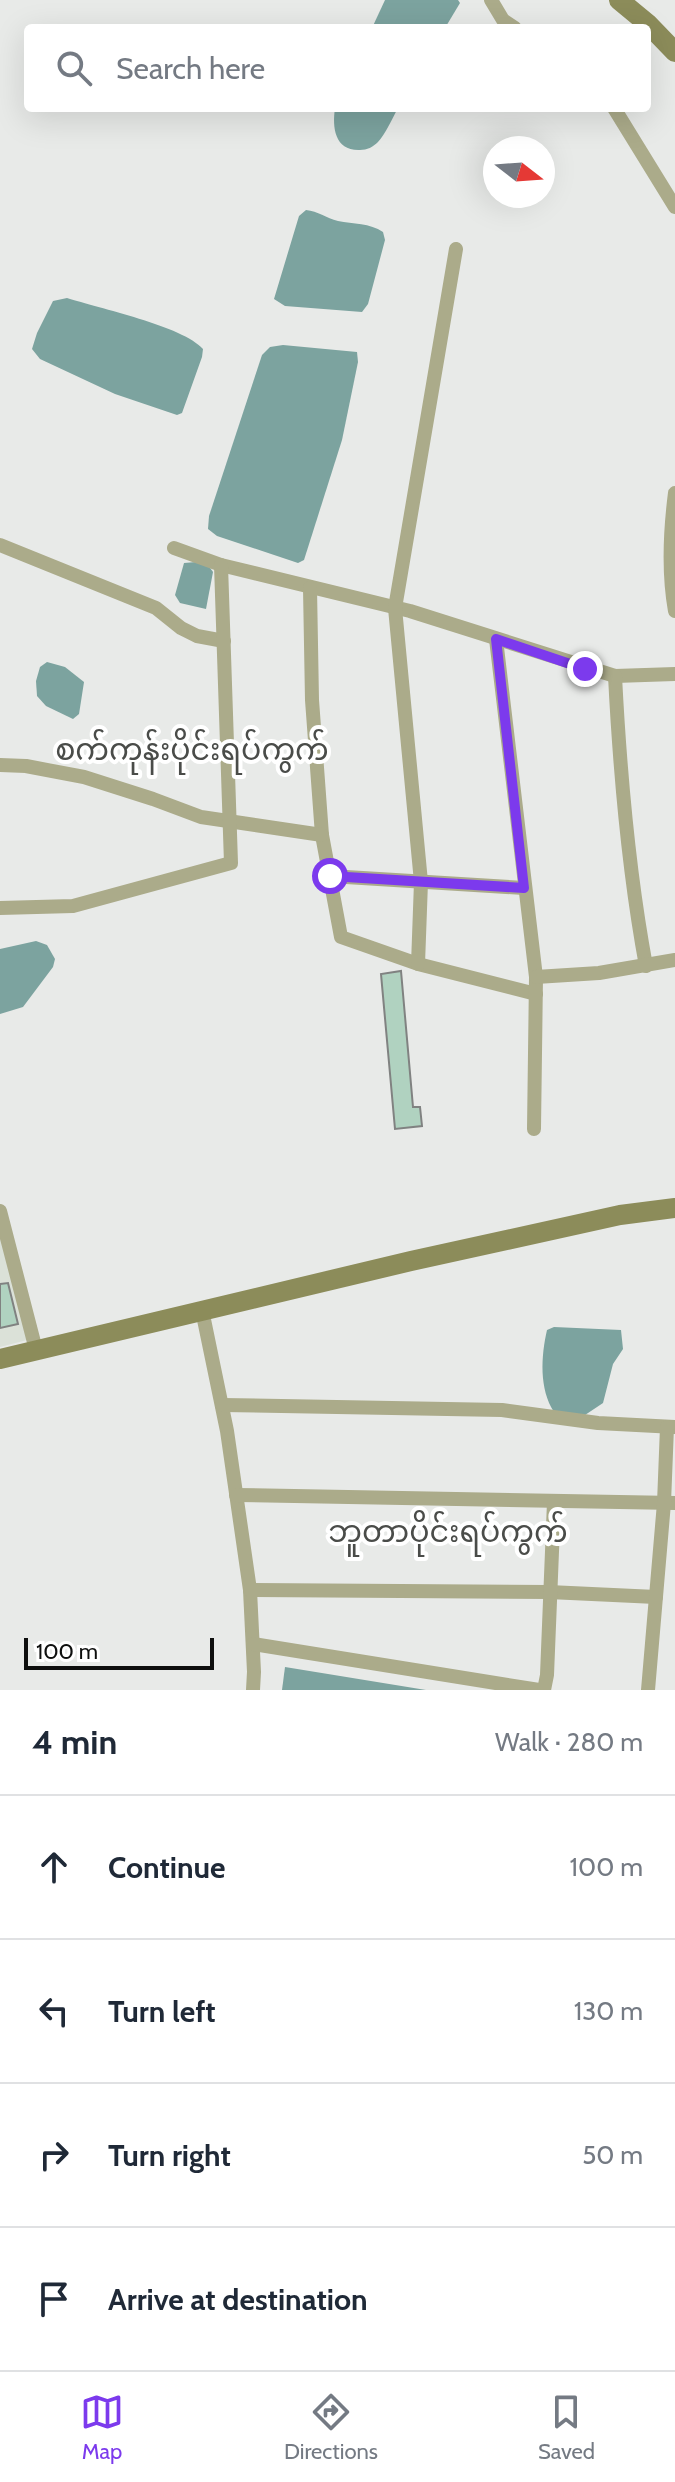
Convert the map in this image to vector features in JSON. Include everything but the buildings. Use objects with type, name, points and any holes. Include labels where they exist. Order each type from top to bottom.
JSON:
[{"type":"street","points":[[491,0],[509,24]]},
{"type":"street","points":[[619,0],[648,24]]},
{"type":"street","points":[[651,27],[675,52]]},
{"type":"street","points":[[617,112],[675,207]]},
{"type":"street","points":[[418,964],[421,882],[395,608],[456,249]]},
{"type":"street","points":[[675,493],[671,590],[675,611]]},
{"type":"street","points":[[0,545],[156,608],[181,628],[197,636],[224,641]]},
{"type":"street","points":[[174,548],[221,565],[395,608],[615,676],[675,674]]},
{"type":"street","points":[[0,908],[73,906],[231,863],[221,565]]},
{"type":"street","points":[[310,588],[312,700],[322,835],[341,937],[418,964],[536,994]]},
{"type":"street","points":[[496,639],[536,977],[534,1129]]},
{"type":"street","points":[[615,676],[624,824],[646,966]]},
{"type":"street","points":[[0,765],[26,766],[84,777],[201,817],[322,835]]},
{"type":"street","points":[[330,876],[524,888]]},
{"type":"street","points":[[536,977],[599,973],[675,960]]},
{"type":"street","points":[[0,1359],[605,1218],[675,1208]]},
{"type":"street","points":[[0,1211],[36,1350]]},
{"type":"street","points":[[202,1310],[222,1405],[250,1590],[253,1690]]},
{"type":"street","points":[[222,1405],[502,1410],[598,1423],[671,1427],[670,1503],[656,1597],[648,1690]]},
{"type":"street","points":[[236,1495],[670,1503]]},
{"type":"street","points":[[253,1644],[541,1690],[547,1675],[554,1502]]},
{"type":"street","points":[[250,1590],[549,1592],[656,1597]]},
{"type":"shaded area","points":[[0,1235],[27,1340],[0,1347]]},
{"type":"water","points":[[385,0],[458,0],[460,3],[447,24],[374,24]]},
{"type":"water","points":[[335,112],[396,112],[378,142],[360,150],[345,147],[340,142],[334,123]]},
{"type":"water","points":[[306,210],[383,232],[385,240],[368,304],[362,312],[285,306],[274,299],[299,216]]},
{"type":"water","points":[[67,298],[159,325],[203,349],[182,413],[177,415],[115,394],[40,359],[32,349],[37,333],[53,301]]},
{"type":"water","points":[[283,345],[357,352],[358,362],[342,440],[304,560],[298,563],[217,536],[208,529],[209,516],[262,355],[270,347]]},
{"type":"water","points":[[184,563],[208,565],[213,572],[206,609],[180,603],[175,595]]},
{"type":"water","points":[[47,662],[65,667],[84,682],[79,714],[73,719],[46,706],[37,696],[36,681],[40,667]]},
{"type":"water","points":[[36,941],[47,945],[55,959],[53,967],[23,1007],[0,1014],[0,949]]},
{"type":"water","points":[[554,1327],[621,1330],[623,1349],[613,1364],[603,1403],[582,1417],[554,1412],[549,1403],[543,1372],[543,1351],[547,1330]]},
{"type":"water","points":[[285,1667],[426,1690],[282,1690]]},
{"type":"district","name":"စက်ကုန်းပိုင်းရပ်ကွက်","points":[[192,750]]},
{"type":"district","name":"ဘူတာပိုင်းရပ်ကွက်","points":[[448,1532]]},
{"type":"route","points":[[330,876],[524,888],[496,639],[585,669]]}]
